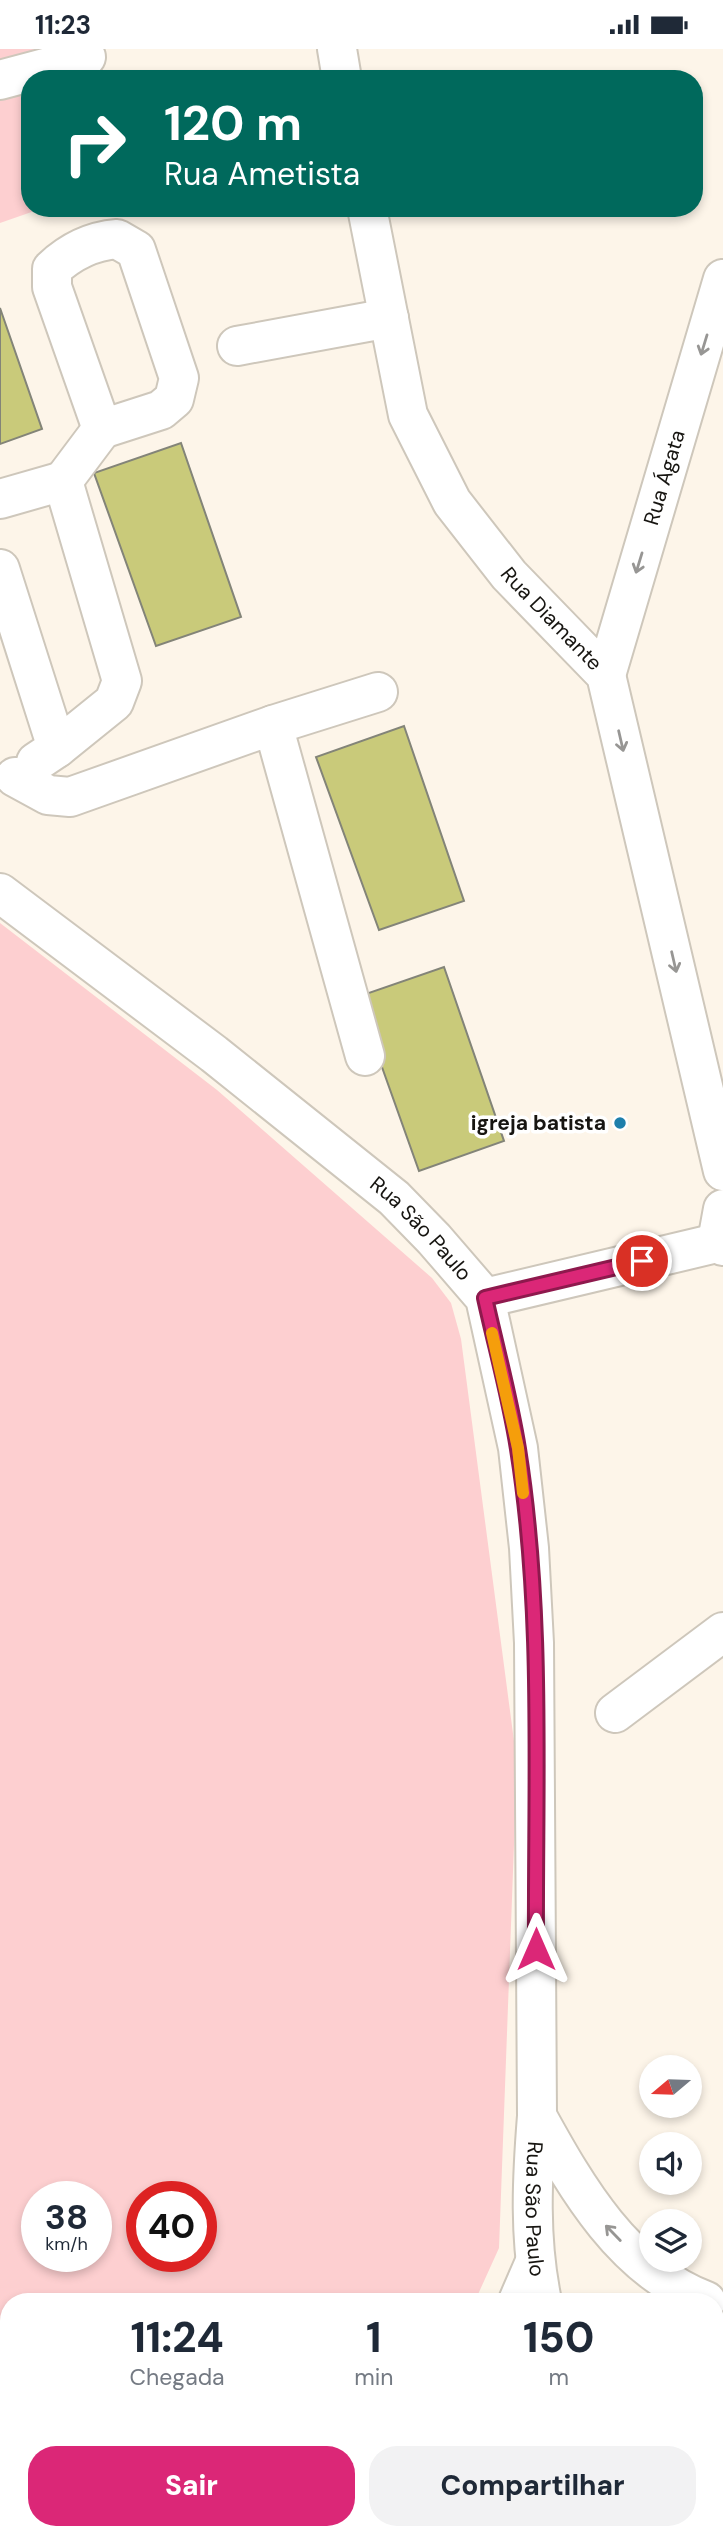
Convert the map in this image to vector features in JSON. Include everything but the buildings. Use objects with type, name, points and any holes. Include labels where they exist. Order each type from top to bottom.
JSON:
[{"type":"street","points":[[337,49],[340,70]]},
{"type":"street","points":[[37,70],[86,57]]},
{"type":"street","points":[[0,80],[21,74]]},
{"type":"street","name":"Rua Diamante","points":[[369,217],[408,415],[452,502],[509,575],[606,675],[723,1171]]},
{"type":"street","points":[[0,499],[62,481],[102,429],[161,410],[174,398],[180,378],[136,250],[117,239],[99,241],[64,257],[52,269],[51,287],[102,429]]},
{"type":"street","name":"Rua Ágata","points":[[606,675],[723,279]]},
{"type":"street","points":[[237,346],[389,318]]},
{"type":"street","points":[[7,782],[57,748],[114,702],[122,681],[62,481]]},
{"type":"street","points":[[0,569],[57,748]]},
{"type":"street","points":[[7,782],[48,795],[70,797],[273,725],[378,692]]},
{"type":"street","points":[[273,725],[365,1056]]},
{"type":"street","name":"Rua São Paulo","points":[[0,893],[214,1054],[394,1198],[485,1298],[518,1448],[529,1548],[534,1643],[537,2116],[531,2193],[534,2264],[540,2293]]},
{"type":"street","points":[[485,1298],[722,1232]]},
{"type":"street","points":[[615,1713],[723,1632]]},
{"type":"street","name":"Rua São Paulo","points":[[537,2116],[572,2181],[608,2230],[647,2266],[687,2293]]},
{"type":"street","points":[[521,2293],[534,2264]]},
{"type":"shaded area","points":[[0,49],[99,49],[102,70],[21,70],[21,216],[0,223]]},
{"type":"shaded area","points":[[0,923],[217,1090],[432,1278],[451,1303],[461,1339],[517,1764],[499,2248],[479,2293],[0,2293]]},
{"type":"slow traffic","points":[[492,1333],[518,1448],[523,1493]]},
{"type":"place","name":"igreja batista","points":[[620,1123]]},
{"type":"route","points":[[536,1949],[534,1643],[529,1548],[518,1448],[485,1298],[642,1261]]}]
